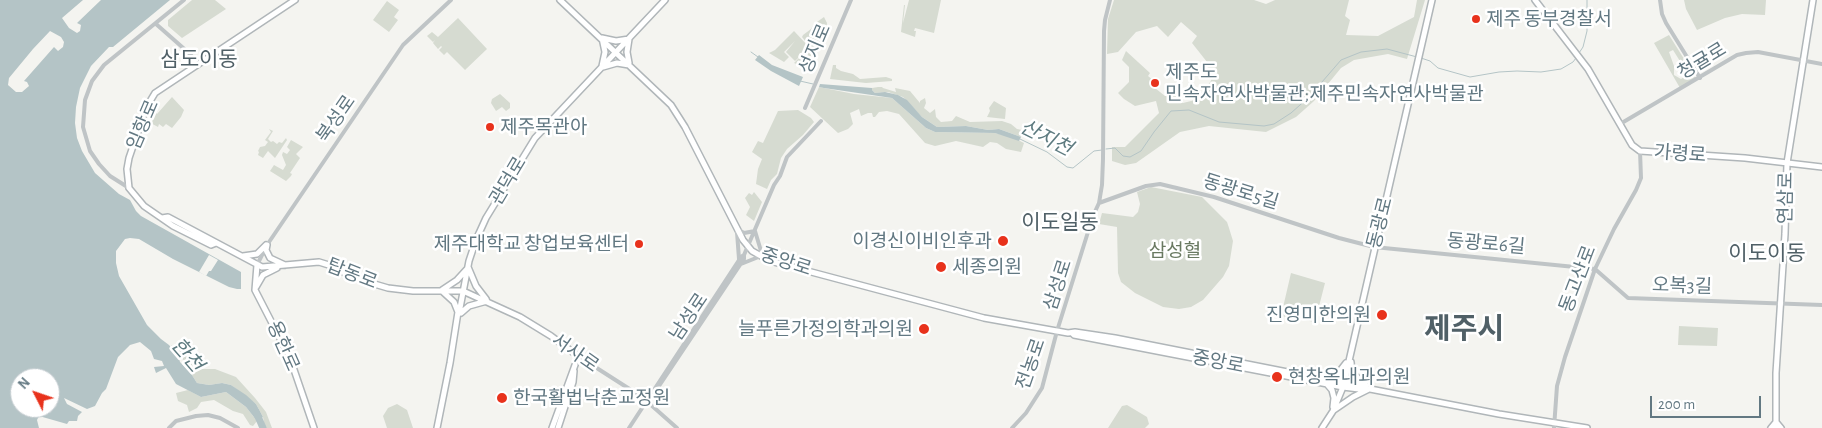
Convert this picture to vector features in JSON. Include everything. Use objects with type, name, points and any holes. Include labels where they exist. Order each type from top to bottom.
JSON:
[{"type":"main road","name":"임항로","points":[[129,188],[126,169],[150,100],[159,90],[295,0]]},
{"type":"main road","name":"중앙로","points":[[560,0],[664,97],[678,115],[737,229],[752,251],[770,261],[984,318],[1057,331],[1115,338],[1344,385],[1360,384],[1369,388],[1554,425],[1587,428]]},
{"type":"main road","name":"관덕로","points":[[437,428],[468,267],[476,240],[486,218],[532,141],[665,0]]},
{"type":"main road","name":"동광로","points":[[1333,411],[1344,385],[1432,0]]},
{"type":"main road","name":"가령로","points":[[1534,0],[1570,43],[1588,69],[1632,145],[1640,151],[1822,167]]},
{"type":"main road","name":"연삼로","points":[[1776,428],[1776,373],[1785,234],[1787,163],[1813,0]]},
{"type":"main road","points":[[602,38],[616,41],[629,38],[627,52],[629,65],[617,63],[602,67],[606,52],[602,38]]},
{"type":"main road","points":[[129,188],[144,206],[173,226],[211,245],[216,243],[257,265]]},
{"type":"main road","points":[[243,256],[257,254],[266,245]]},
{"type":"main road","points":[[266,245],[270,258],[286,265]]},
{"type":"main road","name":"탑동로","points":[[257,265],[262,267],[319,262],[332,266],[354,278],[381,286],[414,291],[464,292]]},
{"type":"main road","name":"용한로","points":[[257,265],[256,290],[290,358],[314,428]]},
{"type":"main road","points":[[256,290],[259,280],[263,275],[286,265]]},
{"type":"main road","points":[[468,267],[476,286],[488,301],[468,306],[460,311],[454,302],[442,291],[459,278],[468,267]]},
{"type":"main road","name":"서사로","points":[[464,292],[488,301],[518,316],[551,336],[578,356]]},
{"type":"main road","points":[[1333,411],[1334,398],[1332,390],[1326,381],[1336,376],[1343,369],[1350,356]]},
{"type":"main road","points":[[1322,428],[1333,411],[1352,397],[1369,388],[1352,373],[1350,356]]},
{"type":"main road","points":[[552,428],[575,365]]},
{"type":"main road","points":[[558,428],[573,382],[575,365]]},
{"type":"main road","points":[[1771,428],[1776,422],[1781,428]]},
{"type":"street","points":[[129,188],[110,176],[90,151],[84,127],[85,100],[92,81],[104,65],[184,0]]},
{"type":"street","name":"북성로","points":[[257,265],[266,245],[406,42],[451,0]]},
{"type":"street","name":"성지로","points":[[805,108],[851,0]]},
{"type":"street","name":"삼성로","points":[[1057,331],[1099,203],[1102,185],[1104,31],[1110,0]]},
{"type":"street","points":[[1660,0],[1662,14],[1666,23],[1700,78]]},
{"type":"street","points":[[156,24],[190,54],[198,64]]},
{"type":"street","name":"청귤로","points":[[1620,124],[1737,55],[1746,52],[1758,52],[1822,64]]},
{"type":"street","name":"남성로","points":[[629,428],[744,259],[772,188],[780,176],[787,157],[821,121]]},
{"type":"street","name":"동고산로","points":[[1554,425],[1557,386],[1561,372],[1595,268],[1636,190],[1640,178],[1640,151]]},
{"type":"street","name":"동광로5길","points":[[1099,203],[1146,186],[1160,184],[1214,197],[1374,248]]},
{"type":"street","points":[[737,229],[744,233],[755,231],[761,256],[744,262],[739,267]]},
{"type":"street","points":[[737,229],[740,260]]},
{"type":"street","name":"동광로6길","points":[[1374,248],[1595,268]]},
{"type":"street","name":"남성로","points":[[653,393],[744,255]]},
{"type":"street","name":"오복3길","points":[[1595,268],[1628,298],[1822,305]]},
{"type":"street","name":"전농로","points":[[1012,428],[1026,413],[1042,388],[1057,331]]},
{"type":"street","points":[[575,365],[578,356]]},
{"type":"street","name":"서사로","points":[[578,356],[647,401],[677,428]]},
{"type":"street","points":[[169,428],[176,420],[208,415],[220,418],[238,428]]},
{"type":"green space","points":[[192,0],[215,0],[226,9],[182,38],[168,26],[168,20]]},
{"type":"green space","points":[[909,0],[941,0],[934,33],[915,28],[915,37],[901,32],[904,5],[903,23]]},
{"type":"green space","points":[[1114,0],[1254,0],[1266,4],[1275,0],[1349,0],[1345,16],[1350,20],[1346,35],[1378,36],[1414,17],[1417,0],[1425,0],[1407,59],[1388,54],[1354,60],[1341,68],[1314,101],[1296,117],[1266,132],[1209,126],[1180,132],[1136,163],[1125,165],[1112,161],[1112,147],[1125,147],[1159,113],[1156,101],[1135,106],[1118,93],[1129,82],[1129,67],[1122,60],[1126,51],[1150,73],[1148,76],[1158,84],[1155,88],[1165,96],[1171,90],[1183,103],[1195,100],[1211,81],[1207,62],[1192,43],[1197,36],[1181,22],[1168,37],[1157,26],[1136,32],[1118,52],[1107,54],[1108,19]]},
{"type":"green space","points":[[1684,0],[1766,0],[1765,15],[1742,14],[1725,18],[1697,30],[1686,9]]},
{"type":"green space","points":[[387,1],[399,10],[394,17],[398,20],[389,32],[373,20]]},
{"type":"green space","points":[[824,17],[827,23],[827,32],[823,46],[799,65],[794,63],[810,47],[802,37],[803,35]]},
{"type":"green space","points":[[458,18],[487,49],[465,70],[447,52],[444,55],[439,50],[442,47],[438,49],[433,43],[435,40],[433,42],[427,36],[432,32],[438,37]]},
{"type":"green space","points":[[794,31],[809,47],[795,61],[786,52],[795,41],[784,52],[789,57],[784,62],[769,53],[775,50]]},
{"type":"green space","points":[[1669,35],[1696,78],[1680,88],[1654,43]],"holes":[[[1673,50],[1688,74],[1681,79],[1674,75],[1674,66],[1669,52]]]},
{"type":"green space","points":[[833,65],[836,65],[836,68],[841,71],[853,74],[860,79],[886,77],[892,79],[892,81],[866,83],[830,79]]},
{"type":"green space","points":[[819,87],[854,94],[892,98],[926,128],[935,132],[995,133],[1012,137],[1024,143],[1021,152],[1006,149],[997,143],[990,142],[983,147],[956,141],[935,146],[925,143],[899,114],[887,111],[879,112],[875,117],[873,117],[872,113],[861,116],[859,109],[850,113],[853,124],[848,129],[838,133],[810,107]]},
{"type":"green space","points":[[878,87],[896,92],[895,88],[910,91],[920,103],[925,98],[924,108],[930,113],[935,109],[936,117],[941,122],[952,121],[956,116],[970,122],[1002,121],[1022,130],[1021,137],[999,129],[988,130],[966,126],[937,127],[922,117],[903,97],[888,92],[875,93],[872,90],[872,88]]},
{"type":"green space","points":[[500,94],[510,103],[510,108],[506,111],[502,107],[496,111],[491,103],[492,99]]},
{"type":"green space","points":[[172,97],[184,110],[172,128],[166,124],[163,127],[159,124],[158,127],[147,121],[153,109],[157,114]]},
{"type":"green space","points":[[994,101],[1006,108],[1005,119],[987,117],[990,111],[989,108]]},
{"type":"green space","points":[[798,110],[814,122],[787,149],[781,158],[777,174],[771,180],[767,189],[756,184],[758,169],[762,159],[752,152],[758,141],[763,143],[778,111]]},
{"type":"green space","points":[[269,129],[273,131],[268,139],[271,142],[273,141],[277,144],[279,142],[282,143],[286,138],[287,140],[275,158],[268,151],[263,158],[258,155],[258,151],[260,147],[265,146],[268,142],[265,140],[271,132]]},
{"type":"green space","points":[[291,140],[303,147],[296,154],[300,158],[290,173],[292,174],[291,176],[286,181],[270,171],[274,165],[283,170],[286,165],[282,155],[283,152],[287,154],[290,150],[287,147]]},
{"type":"green space","name":"삼성혈","points":[[1151,187],[1202,197],[1227,222],[1229,228],[1233,241],[1229,266],[1223,277],[1203,300],[1191,307],[1179,309],[1163,307],[1135,293],[1121,282],[1118,273],[1117,227],[1099,224],[1102,213],[1133,217],[1138,212],[1140,204],[1137,192]]},
{"type":"green space","points":[[754,192],[762,202],[754,221],[746,215],[750,207],[745,198],[749,193],[752,195]]},
{"type":"green space","points":[[1291,273],[1325,283],[1315,322],[1281,316]]},
{"type":"green space","points":[[1679,326],[1718,328],[1717,346],[1678,345]]},
{"type":"green space","points":[[171,345],[178,346],[200,369],[215,369],[236,377],[266,412],[272,428],[265,428],[263,417],[256,404],[231,385],[197,383],[190,372],[191,369]]},
{"type":"green space","points":[[188,390],[201,397],[226,392],[246,407],[257,421],[253,426],[250,425],[243,414],[233,411],[214,400],[201,402],[197,408],[189,412],[187,405],[178,401],[176,393]]},
{"type":"green space","points":[[397,404],[407,410],[413,428],[387,428],[383,416],[388,408]]},
{"type":"green space","points":[[1127,405],[1147,417],[1149,424],[1145,428],[1108,428],[1122,406]]},
{"type":"shaded area","points":[[0,0],[170,0],[113,47],[109,47],[91,66],[80,88],[76,107],[75,123],[77,138],[95,173],[119,194],[130,200],[141,216],[241,272],[241,289],[237,289],[229,287],[173,259],[139,239],[125,239],[116,251],[119,276],[147,325],[169,345],[197,383],[231,385],[256,404],[263,417],[257,421],[246,407],[226,392],[201,397],[176,384],[166,368],[156,373],[154,367],[164,366],[162,361],[154,359],[151,351],[140,342],[130,345],[118,357],[106,389],[95,406],[87,409],[64,398],[67,404],[82,412],[78,416],[77,421],[69,421],[67,424],[46,418],[60,418],[60,368],[10,368],[10,418],[38,418],[39,428],[0,428]]},
{"type":"shaded area","points":[[759,55],[772,65],[803,77],[799,86],[755,60]]},
{"type":"shaded area","points":[[820,84],[872,88],[875,93],[885,92],[898,95],[907,100],[922,117],[937,127],[966,126],[988,130],[999,129],[1021,137],[1019,141],[995,133],[935,132],[926,128],[892,98],[824,88],[819,87]]},
{"type":"pier","points":[[83,0],[101,0],[77,23],[81,25],[80,31],[77,33],[69,28],[62,18]]},
{"type":"pier","points":[[50,31],[61,37],[64,42],[63,47],[58,51],[54,47],[24,81],[29,86],[22,92],[16,92],[8,85],[9,78]]},
{"type":"pier","points":[[209,255],[218,260],[206,276],[199,272]]},
{"type":"waterway","name":"산지천","points":[[1579,53],[1583,47],[1587,31],[1587,0]]},
{"type":"waterway","name":"산지천","points":[[1106,149],[1115,148],[1123,156],[1130,157],[1141,151],[1171,111],[1189,110],[1219,122],[1264,126],[1274,124],[1291,113],[1309,97],[1341,60],[1361,52],[1387,49],[1417,57]]},
{"type":"waterway","name":"산지천","points":[[751,52],[758,57]]},
{"type":"waterway","name":"산지천","points":[[1421,58],[1430,61],[1438,68],[1470,77],[1499,72],[1541,72],[1561,69],[1576,58]]},
{"type":"waterway","name":"산지천","points":[[800,81],[813,84]]},
{"type":"waterway","name":"산지천","points":[[1020,139],[1047,152],[1067,167],[1073,168],[1094,151],[1102,150]]},
{"type":"waterway","name":"한천","points":[[256,412],[263,428]]},
{"type":"place","name":"제주 동부경찰서","points":[[1476,19]]},
{"type":"place","name":"제주도 민속자연사박물관;제주민속자연사박물관","points":[[1155,83]]},
{"type":"place","name":"제주목관아","points":[[490,127]]},
{"type":"place","name":"이경신이비인후과","points":[[1003,241]]},
{"type":"place","name":"제주대학교 창업보육센터","points":[[639,244]]},
{"type":"place","name":"세종의원","points":[[941,267]]},
{"type":"place","name":"진영미한의원","points":[[1382,315]]},
{"type":"place","name":"늘푸른가정의학과의원","points":[[924,329]]},
{"type":"place","name":"현창옥내과의원","points":[[1277,377]]},
{"type":"place","name":"한국활법낙춘교정원","points":[[502,398]]},
{"type":"district","name":"삼도이동","points":[[199,60]]},
{"type":"district","name":"이도일동","points":[[1060,223]]},
{"type":"district","name":"이도이동","points":[[1767,254]]},
{"type":"district","name":"제주시","points":[[1464,329]]}]
